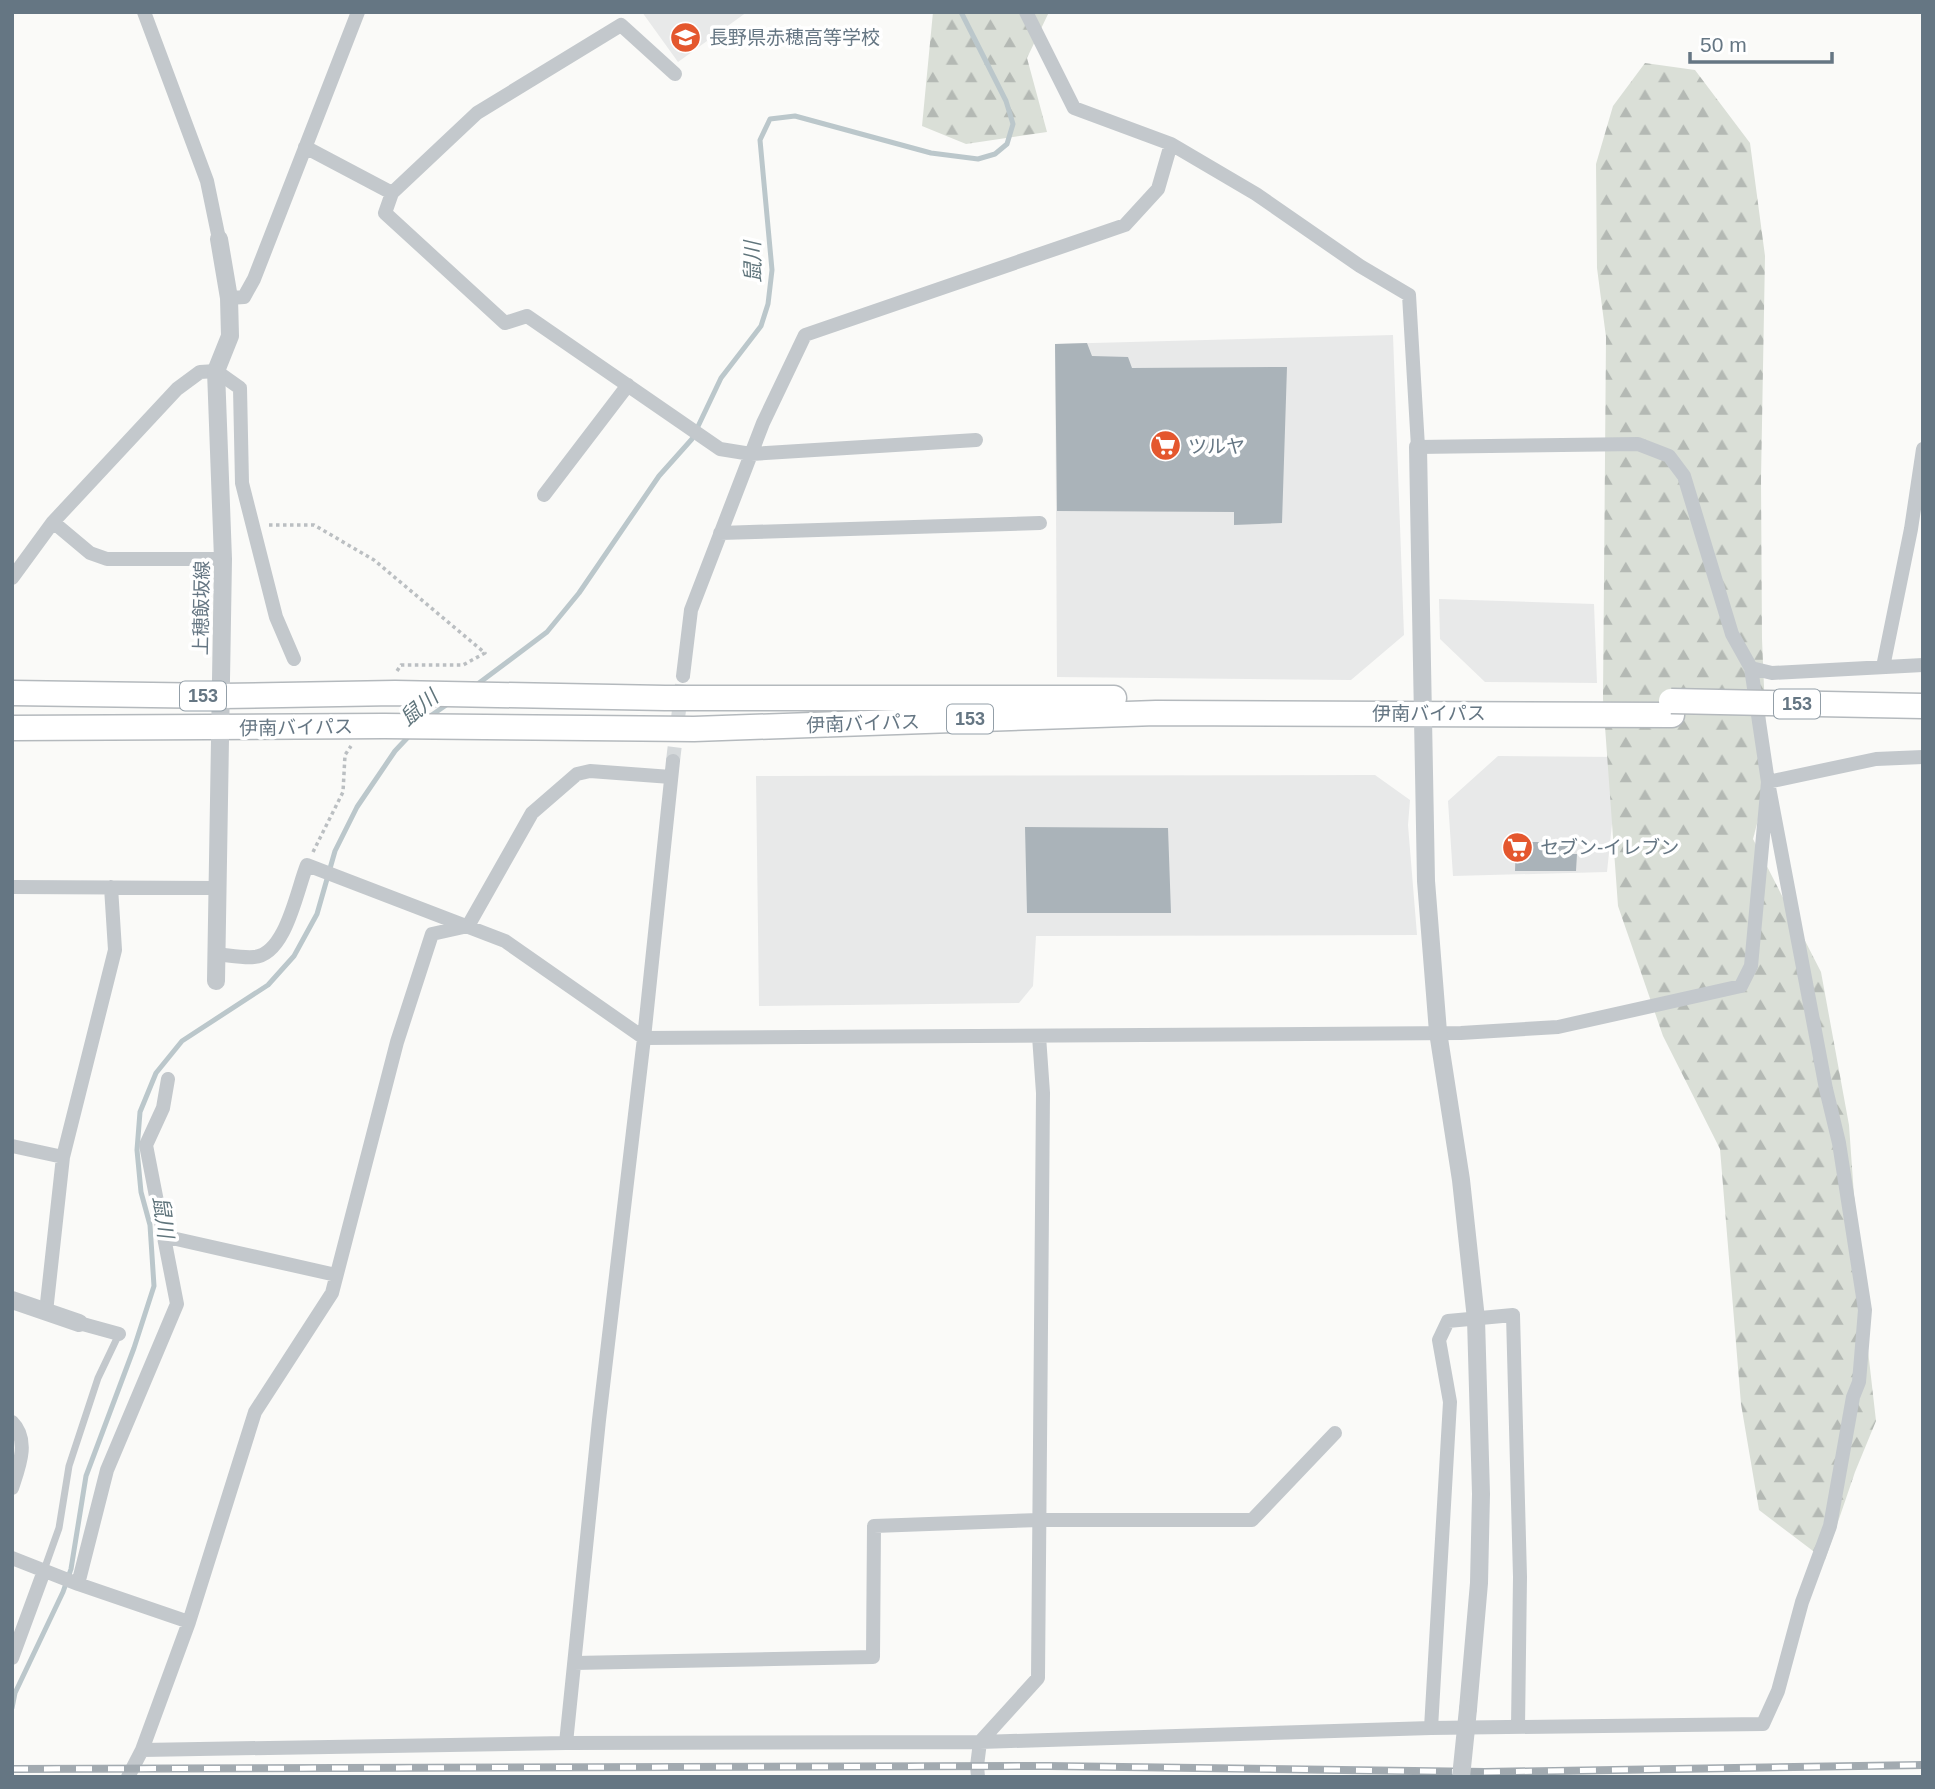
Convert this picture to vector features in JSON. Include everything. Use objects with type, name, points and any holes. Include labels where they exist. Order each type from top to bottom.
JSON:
[{"type":"highway","name":"伊南バイパス","points":[[12,693],[221,696],[394,685],[522,697],[1671,708],[1923,716]]},
{"type":"highway","name":"伊南バイパス","points":[[12,728],[384,726],[694,729],[1423,705]]},
{"type":"highway","name":"伊南バイパス","points":[[1671,708],[1923,706]]},
{"type":"street","points":[[144,12],[207,181],[219,239]]},
{"type":"street","points":[[229,298],[244,297],[254,279],[358,12]]},
{"type":"street","points":[[1026,12],[1074,108],[1171,144],[1256,194],[1360,266],[1409,295],[1418,447],[1426,881],[1438,1032],[1461,1180],[1476,1319],[1481,1494],[1479,1583],[1461,1777]]},
{"type":"street","points":[[675,74],[621,25],[477,113],[392,193],[384,214],[505,323],[527,316],[720,449],[751,454],[976,440]]},
{"type":"street","points":[[683,676],[691,610],[763,423],[805,335],[1125,225],[1158,189],[1171,144]]},
{"type":"street","points":[[305,147],[392,193]]},
{"type":"street","name":"上穂飯坂線","points":[[216,981],[223,559],[216,371],[230,336],[229,298],[219,239]]},
{"type":"street","points":[[12,578],[54,522],[177,389],[200,372],[216,371],[240,388],[242,483],[276,617],[294,659]]},
{"type":"street","points":[[544,495],[628,385]]},
{"type":"street","points":[[142,1750],[980,1742],[1431,1728],[1763,1724],[1779,1690],[1802,1602],[1830,1526],[1858,1382],[1865,1310],[1839,1143],[1826,1089],[1768,782],[1751,668],[1732,634],[1684,476],[1668,456],[1638,444],[1418,447]]},
{"type":"street","points":[[1883,667],[1911,529],[1923,449]]},
{"type":"street","points":[[54,522],[90,553],[107,559],[223,559]]},
{"type":"street","points":[[720,533],[1040,523]]},
{"type":"street","points":[[1751,668],[1772,673],[1923,665]]},
{"type":"street","points":[[1768,782],[1876,759],[1923,757]]},
{"type":"street","points":[[566,1744],[599,1420],[673,761]]},
{"type":"street","points":[[128,1777],[142,1750],[189,1622],[255,1412],[332,1293],[397,1042],[432,934],[468,926],[532,813],[577,774],[590,771],[671,777]]},
{"type":"street","points":[[215,954],[256,957],[272,950],[296,902],[298,886],[312,867],[505,941],[644,1038],[1461,1033],[1558,1027],[1741,985],[1751,967],[1768,782]]},
{"type":"street","points":[[12,887],[217,888]]},
{"type":"street","points":[[46,1312],[63,1157],[115,950],[111,887]]},
{"type":"street","points":[[978,1777],[976,1766],[980,1742],[1038,1678],[1043,1093],[1039,1036]]},
{"type":"street","points":[[78,1584],[107,1470],[177,1304],[146,1145],[163,1108],[168,1079]]},
{"type":"street","points":[[12,1146],[63,1157]]},
{"type":"street","points":[[163,1236],[337,1275]]},
{"type":"street","points":[[12,1300],[119,1334]]},
{"type":"street","points":[[1431,1728],[1450,1402],[1439,1340],[1448,1321],[1513,1315],[1520,1577],[1518,1727]]},
{"type":"street","points":[[12,1422],[19,1429],[22,1460],[12,1488]]},
{"type":"street","points":[[575,1664],[873,1657],[874,1526],[1040,1520],[1252,1520],[1335,1433]]},
{"type":"street","points":[[12,1558],[189,1622]]},
{"type":"street","points":[[12,1658],[48,1573]]},
{"type":"lane","points":[[48,1573],[59,1528],[69,1466],[98,1378],[119,1334]]},
{"type":"path","points":[[253,525],[314,525],[374,560],[485,653],[463,665],[401,666],[394,685]]},
{"type":"path","points":[[312,867],[343,792],[345,755],[352,744]]},
{"type":"shaded area","name":"長野県赤穂高等学校","points":[[642,12],[747,12],[678,62]]},
{"type":"shaded area","points":[[1393,335],[1404,635],[1351,680],[1057,677],[1055,344]]},
{"type":"shaded area","points":[[1439,599],[1594,604],[1597,683],[1485,682],[1440,639]]},
{"type":"shaded area","points":[[1498,756],[1619,757],[1607,872],[1453,876],[1448,801]]},
{"type":"shaded area","points":[[1375,775],[1410,800],[1408,825],[1417,935],[1036,936],[1033,986],[1019,1003],[759,1006],[756,776]]},
{"type":"green space","points":[[933,12],[1049,12],[1027,58],[1047,132],[966,144],[922,126]]},
{"type":"green space","points":[[1645,63],[1695,70],[1750,143],[1765,256],[1761,479],[1762,639],[1768,782],[1753,839],[1821,972],[1849,1125],[1860,1280],[1876,1421],[1855,1472],[1825,1560],[1759,1510],[1741,1404],[1720,1149],[1663,1036],[1618,906],[1603,699],[1606,337],[1597,268],[1596,164],[1613,106]]},
{"type":"building","points":[[1087,343],[1092,356],[1128,357],[1132,368],[1287,367],[1282,523],[1234,525],[1234,512],[1057,511],[1055,344]]},
{"type":"building","points":[[1025,827],[1168,828],[1171,913],[1027,913]]},
{"type":"building","points":[[1516,842],[1573,842],[1572,854],[1577,854],[1576,871],[1515,871]]},
{"type":"waterway","name":"鼠川","points":[[475,686],[547,632],[579,593],[659,476],[692,439],[721,378],[761,326],[768,304],[772,270],[760,140],[770,119],[795,116],[931,153],[978,159],[995,154],[1007,144],[1013,124],[1006,101],[961,12]]},
{"type":"waterway","name":"鼠川","points":[[429,717],[449,703]]},
{"type":"waterway","name":"鼠川","points":[[12,1708],[15,1693],[63,1592],[71,1569],[86,1476],[154,1286],[150,1225],[141,1192],[137,1150],[140,1112],[156,1073],[182,1041],[268,985],[294,956],[317,914],[335,851],[357,807],[395,751],[411,734]]},
{"type":"tunnel","points":[[673,761],[683,676]]},
{"type":"railway","points":[[12,1769],[1048,1766],[1485,1772],[1923,1765]]},
{"type":"place","name":"長野県赤穂高等学校","points":[[686,37]]},
{"type":"place","name":"ツルヤ","points":[[1165,446]]},
{"type":"place","name":"セブン-イレブン","points":[[1517,847]]}]
